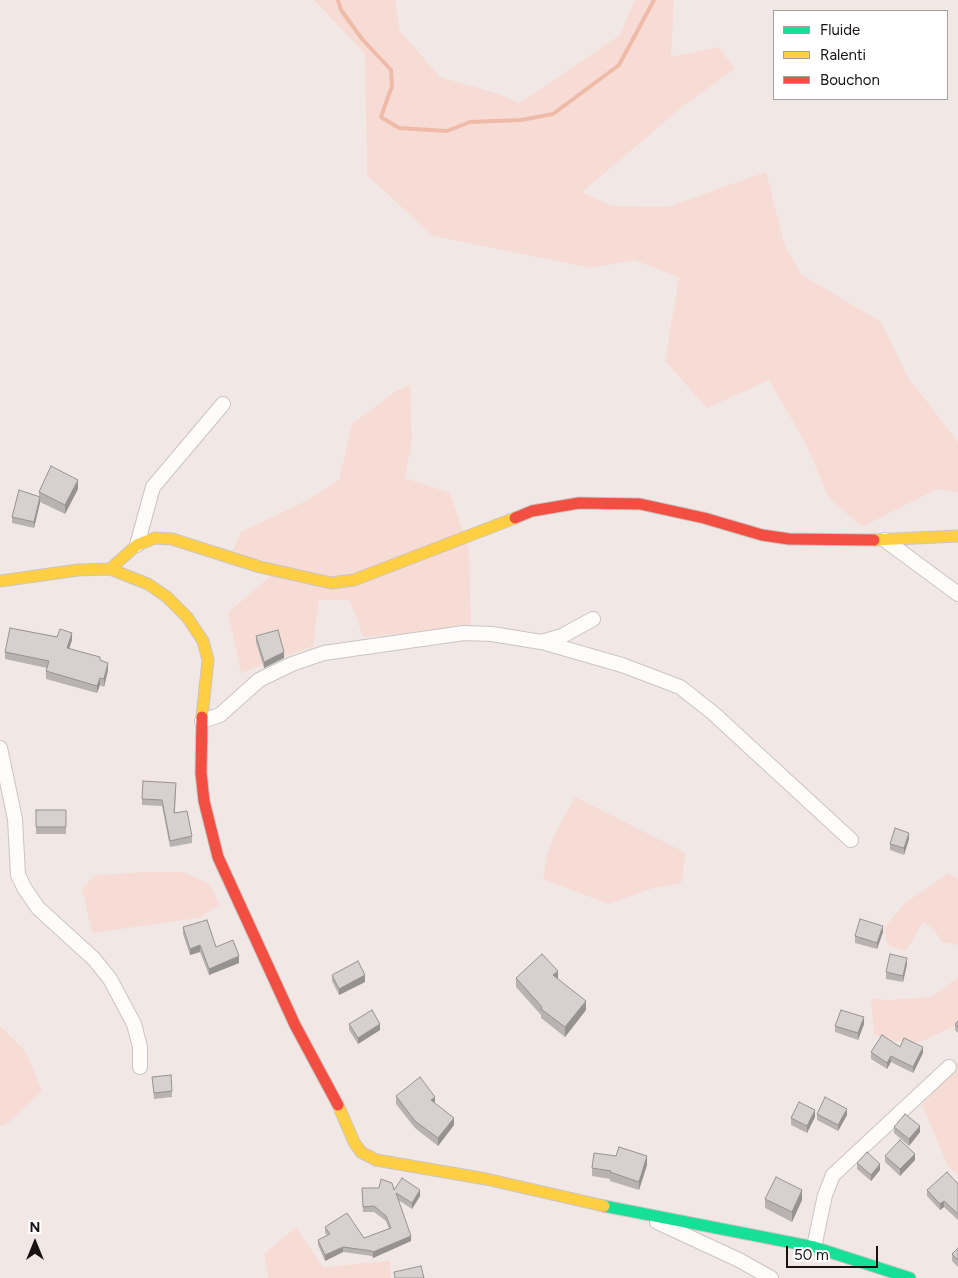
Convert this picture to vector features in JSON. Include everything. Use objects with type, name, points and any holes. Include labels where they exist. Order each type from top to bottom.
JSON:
[{"type":"main road","points":[[110,570],[137,545],[156,538],[172,539],[260,567],[330,583],[354,580],[471,533],[532,511],[552,506],[608,503],[640,504],[674,511],[762,535],[789,539],[885,540],[958,536]]},
{"type":"main road","points":[[0,584],[78,570],[110,570],[148,584],[167,597],[187,617],[203,641],[208,660],[202,721],[204,801],[218,857],[291,1016],[328,1084],[354,1142],[361,1152],[376,1160],[486,1179],[645,1216],[711,1226],[814,1247],[910,1278]]},
{"type":"street","points":[[137,545],[153,487],[223,404]]},
{"type":"street","points":[[885,540],[958,594]]},
{"type":"street","points":[[541,642],[562,636],[593,620]]},
{"type":"street","points":[[202,721],[220,715],[259,680],[292,664],[324,653],[464,633],[492,634],[541,642],[622,665],[680,687],[713,713],[850,840]]},
{"type":"street","points":[[0,748],[15,820],[18,875],[38,908],[94,958],[110,979],[134,1024],[140,1047],[140,1067]]},
{"type":"street","points":[[814,1247],[825,1195],[833,1175],[949,1067]]},
{"type":"street","points":[[645,1216],[739,1260],[771,1278]]},
{"type":"shaded area","points":[[314,0],[395,0],[400,31],[440,77],[496,93],[520,103],[620,35],[635,0],[674,0],[671,57],[719,47],[735,69],[686,104],[582,192],[611,206],[667,207],[766,172],[785,246],[802,275],[881,322],[908,377],[958,442],[958,492],[937,489],[862,527],[829,498],[806,444],[769,380],[707,408],[665,361],[679,277],[634,260],[591,268],[433,236],[367,175],[365,54]]},
{"type":"shaded area","points":[[410,385],[412,441],[405,478],[450,493],[469,550],[471,628],[363,637],[350,600],[319,600],[313,646],[241,673],[228,613],[282,566],[232,552],[241,532],[304,502],[339,480],[352,424],[396,391]]},
{"type":"shaded area","points":[[575,797],[686,853],[681,883],[650,889],[609,904],[543,879],[547,855],[557,830]]},
{"type":"shaded area","points":[[183,872],[210,884],[219,905],[199,918],[92,933],[82,889],[95,875]]},
{"type":"shaded area","points":[[949,873],[958,879],[958,945],[941,942],[935,930],[923,922],[906,951],[888,945],[884,928],[905,903]]},
{"type":"shaded area","points":[[958,977],[958,1024],[920,1042],[891,1041],[874,1034],[871,999],[891,1000],[932,997]]},
{"type":"shaded area","points":[[0,1026],[26,1052],[42,1091],[7,1124],[0,1126]]},
{"type":"shaded area","points":[[958,1062],[958,1175],[949,1168],[922,1105]]},
{"type":"shaded area","points":[[296,1227],[323,1267],[390,1261],[391,1278],[268,1278],[264,1254]]},
{"type":"building","points":[[51,466],[78,480],[65,505],[39,492]]},
{"type":"building","points":[[19,490],[40,497],[34,522],[12,517]]},
{"type":"building","points":[[10,628],[57,637],[60,629],[72,633],[67,648],[100,657],[100,660],[108,663],[104,679],[100,678],[97,686],[46,671],[49,661],[5,652]]},
{"type":"building","points":[[278,630],[284,652],[264,662],[256,636]]},
{"type":"building","points":[[143,781],[176,783],[174,813],[187,811],[192,836],[170,841],[162,800],[142,799]]},
{"type":"building","points":[[36,810],[66,810],[66,827],[36,827]]},
{"type":"building","points":[[895,828],[909,833],[904,848],[890,844]]},
{"type":"building","points":[[860,919],[883,926],[877,943],[855,936]]},
{"type":"building","points":[[207,920],[216,947],[233,940],[239,956],[209,969],[200,945],[190,949],[183,927]]},
{"type":"building","points":[[542,954],[558,971],[553,975],[586,1001],[565,1027],[541,1009],[542,1007],[516,978]]},
{"type":"building","points":[[890,954],[907,958],[903,976],[886,972]]},
{"type":"building","points":[[358,961],[365,975],[339,989],[332,975]]},
{"type":"building","points":[[372,1010],[380,1024],[358,1038],[349,1024]]},
{"type":"building","points":[[841,1010],[864,1017],[858,1033],[835,1026]]},
{"type":"building","points":[[882,1035],[900,1047],[904,1038],[923,1047],[913,1067],[891,1056],[887,1063],[871,1052]]},
{"type":"building","points":[[171,1075],[172,1091],[154,1093],[152,1077]]},
{"type":"building","points":[[420,1077],[435,1097],[431,1100],[454,1118],[438,1138],[415,1121],[396,1096]]},
{"type":"building","points":[[825,1097],[847,1109],[838,1125],[817,1114]]},
{"type":"building","points":[[799,1102],[815,1110],[807,1126],[791,1118]]},
{"type":"building","points":[[905,1114],[920,1126],[909,1139],[894,1127]]},
{"type":"building","points":[[900,1140],[915,1154],[900,1169],[885,1156]]},
{"type":"building","points":[[619,1147],[647,1156],[639,1182],[611,1171],[592,1168],[594,1153],[616,1156]]},
{"type":"building","points":[[867,1152],[880,1164],[871,1175],[857,1163]]},
{"type":"building","points":[[947,1172],[958,1184],[958,1214],[944,1201],[940,1204],[927,1190]]},
{"type":"building","points":[[776,1177],[802,1190],[792,1212],[765,1199]]},
{"type":"building","points":[[402,1178],[420,1190],[412,1203],[396,1193],[411,1236],[373,1252],[343,1247],[325,1255],[318,1240],[330,1234],[325,1227],[347,1213],[364,1238],[391,1228],[386,1216],[374,1206],[363,1207],[362,1188],[379,1188],[381,1179],[392,1183],[394,1190]]},
{"type":"building","points":[[958,1248],[958,1260],[952,1254]]},
{"type":"building","points":[[421,1266],[424,1278],[395,1278],[394,1272]]},
{"type":"waterway","points":[[338,0],[341,10],[362,39],[391,70],[392,86],[381,117],[399,128],[447,131],[470,122],[521,120],[553,114],[619,65],[654,0]]},
{"type":"traffic: fast","points":[[604,1206],[814,1247],[910,1278]]},
{"type":"traffic: slow","points":[[110,569],[137,545],[155,538],[172,539],[260,567],[331,583],[354,580],[515,518]]},
{"type":"traffic: slow","points":[[874,540],[958,536]]},
{"type":"traffic: slow","points":[[0,581],[78,570],[110,569],[148,584],[167,597],[187,617],[203,641],[208,660],[202,717]]},
{"type":"traffic: slow","points":[[338,1105],[354,1142],[361,1152],[376,1160],[486,1179],[604,1206]]},
{"type":"traffic: jam","points":[[515,518],[532,511],[579,503],[640,504],[704,518],[762,535],[789,539],[874,540]]},
{"type":"traffic: jam","points":[[202,717],[201,773],[204,801],[218,857],[295,1025],[338,1105]]}]
